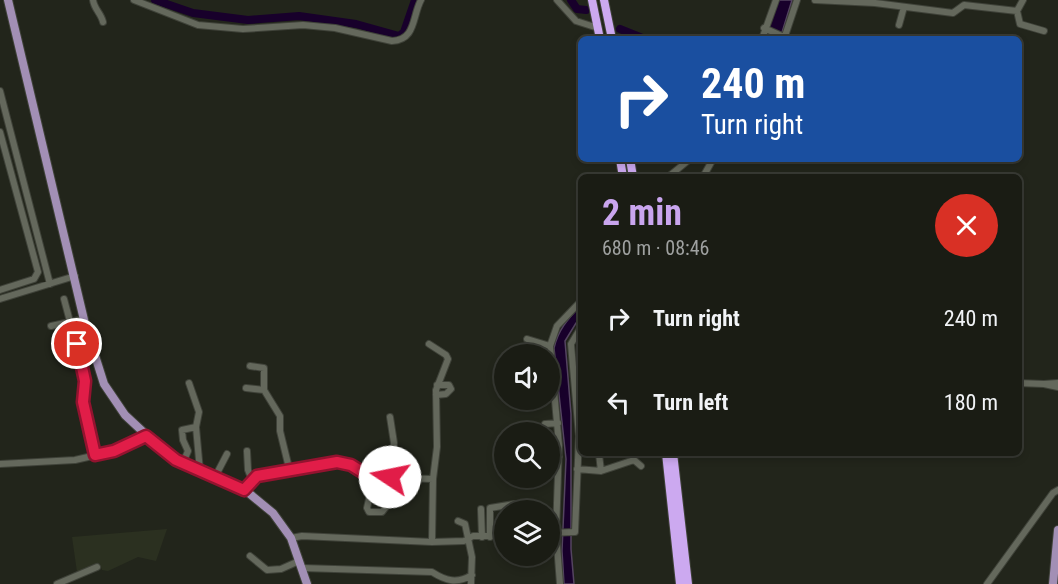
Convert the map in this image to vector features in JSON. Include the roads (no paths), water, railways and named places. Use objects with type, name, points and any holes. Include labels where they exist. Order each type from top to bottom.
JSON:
[{"type":"highway","points":[[604,0],[610,31]]},
{"type":"highway","points":[[594,12],[599,36]]},
{"type":"highway","points":[[666,456],[680,584]]},
{"type":"highway","points":[[673,456],[688,584]]},
{"type":"main road","points":[[8,0],[84,319],[104,384],[125,416],[168,455],[244,490],[273,513],[291,538],[307,584]]},
{"type":"main road","points":[[1053,584],[1058,530]]},
{"type":"street","points":[[93,0],[95,9],[103,22]]},
{"type":"street","points":[[134,0],[198,25],[243,29],[303,25],[335,28],[392,41],[401,40],[406,36],[422,0]]},
{"type":"street","points":[[556,0],[576,21],[594,12]]},
{"type":"street","points":[[763,36],[776,0]]},
{"type":"street","points":[[783,36],[797,0]]},
{"type":"street","points":[[815,0],[953,13],[963,3],[1017,12]]},
{"type":"street","points":[[1023,0],[1017,12],[1020,24],[1044,31]]},
{"type":"street","points":[[899,25],[904,7]]},
{"type":"street","points":[[766,29],[781,36]]},
{"type":"street","points":[[0,92],[54,282]]},
{"type":"street","points":[[0,132],[38,272],[34,279],[0,290]]},
{"type":"street","points":[[672,174],[686,162]]},
{"type":"street","points":[[0,299],[75,276]]},
{"type":"street","points":[[64,299],[84,374],[83,402],[95,455]]},
{"type":"street","points":[[551,344],[557,326],[578,304]]},
{"type":"street","points":[[51,326],[84,319]]},
{"type":"street","points":[[560,532],[574,532],[578,425],[571,344],[578,332]]},
{"type":"street","points":[[527,339],[543,344]]},
{"type":"street","points":[[429,344],[446,355],[448,359],[437,385],[436,395],[437,447],[433,479],[432,542]]},
{"type":"street","points":[[250,366],[264,368],[264,390],[280,416],[280,431],[290,472]]},
{"type":"street","points":[[189,383],[199,410],[196,427],[200,471]]},
{"type":"street","points":[[1022,383],[1058,385]]},
{"type":"street","points":[[436,395],[450,391],[448,385],[437,385]]},
{"type":"street","points":[[246,388],[264,390]]},
{"type":"street","points":[[374,477],[368,498],[369,512],[385,510],[394,443],[390,417]]},
{"type":"street","points":[[183,463],[188,451],[182,430],[196,427]]},
{"type":"street","points":[[0,464],[27,461],[64,462],[114,451],[146,436]]},
{"type":"street","points":[[247,451],[248,470],[252,480]]},
{"type":"street","points":[[215,477],[227,454]]},
{"type":"street","points":[[599,456],[601,471]]},
{"type":"street","points":[[577,469],[601,471],[630,460],[636,460],[641,466]]},
{"type":"street","points":[[244,490],[257,476],[337,462],[351,465],[365,475],[374,477],[433,479]]},
{"type":"street","points":[[987,584],[1053,493],[1058,490]]},
{"type":"street","points":[[490,537],[490,507],[494,506]]},
{"type":"street","points":[[481,509],[482,537]]},
{"type":"street","points":[[458,521],[465,524],[469,538],[472,557],[471,584]]},
{"type":"street","points":[[291,538],[302,536],[432,542],[494,537]]},
{"type":"street","points":[[250,556],[267,570],[301,565],[432,572],[441,579],[451,581],[464,580],[472,575]]},
{"type":"street","points":[[558,566],[560,584]]},
{"type":"street","points":[[57,584],[97,567]]},
{"type":"waterway","points":[[155,0],[193,13],[248,20],[299,16],[356,24],[399,36],[404,32],[415,0]]},
{"type":"waterway","points":[[571,0],[577,9],[586,10]]},
{"type":"waterway","points":[[620,29],[638,36]]}]
